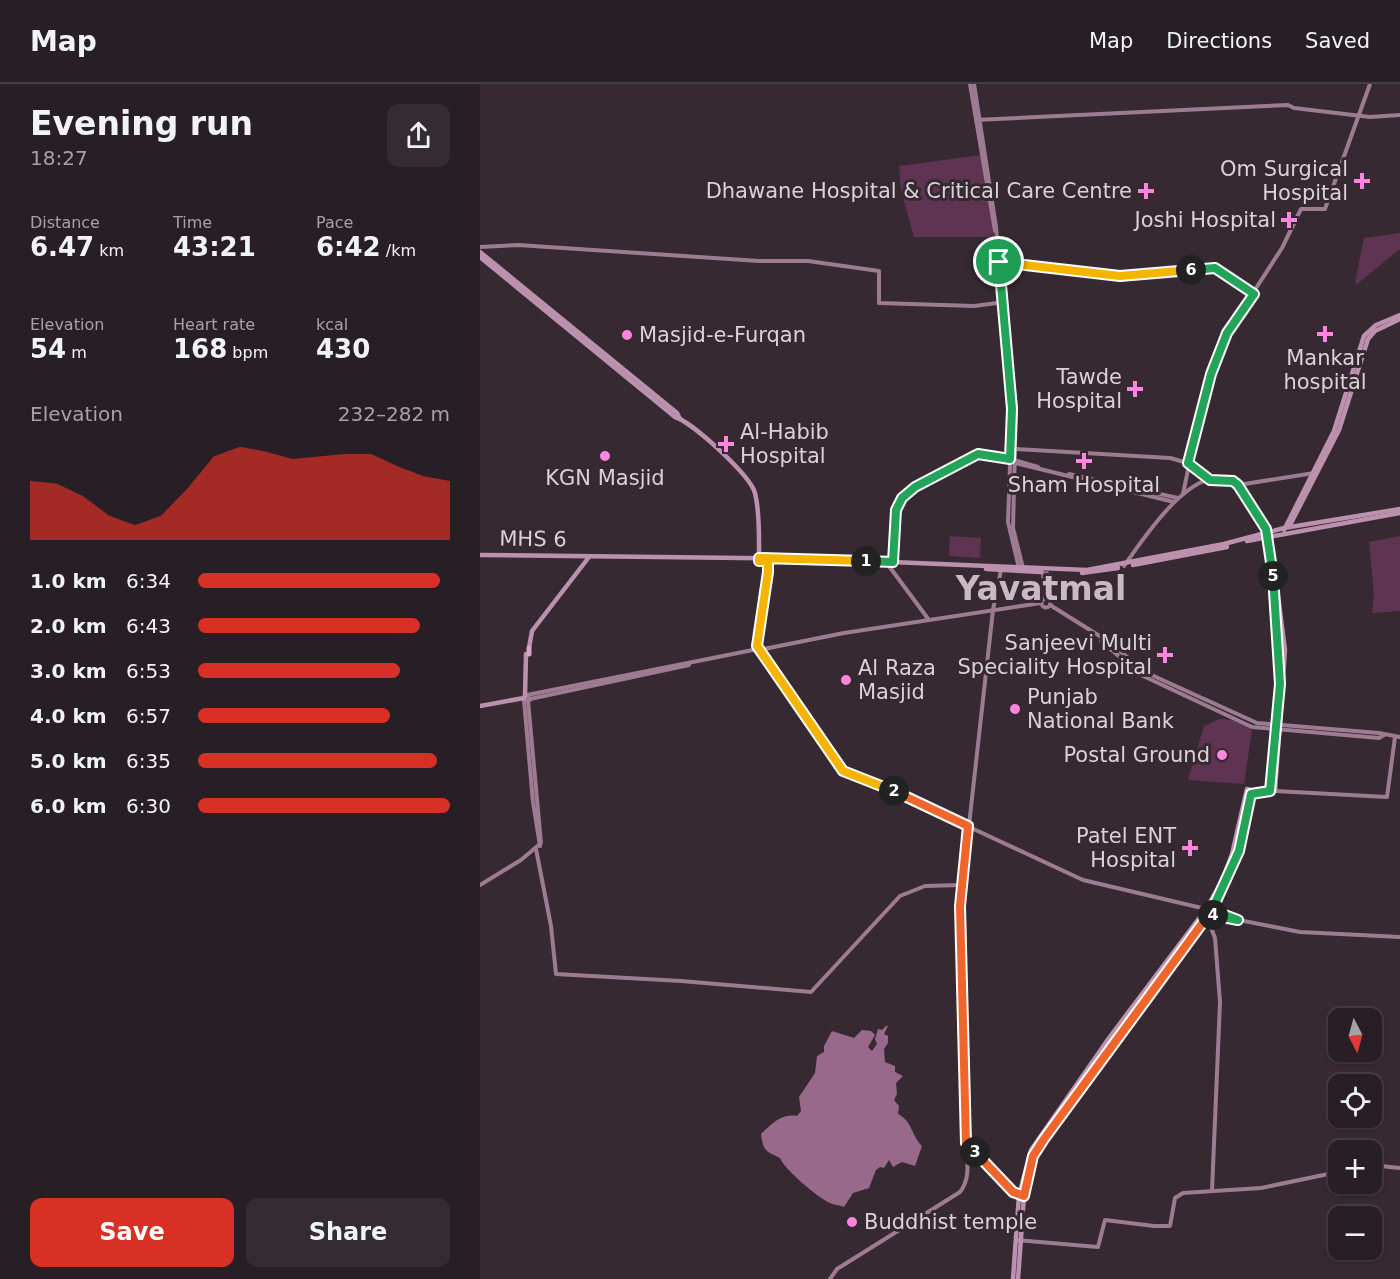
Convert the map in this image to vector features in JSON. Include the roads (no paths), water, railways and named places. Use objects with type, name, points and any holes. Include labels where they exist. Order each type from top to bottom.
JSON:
[{"type":"main road","points":[[480,252],[549,306],[744,474],[755,492],[759,560]]},
{"type":"main road","points":[[480,257],[680,419]]},
{"type":"main road","points":[[1286,530],[1314,473],[1339,430],[1368,339],[1375,331],[1400,317]]},
{"type":"main road","points":[[759,560],[893,563],[1045,573],[1089,573],[1219,549],[1268,533],[1400,511]]},
{"type":"main road","points":[[1013,1279],[1021,1196],[1033,1156],[1207,912],[1239,851],[1251,792],[1273,791],[1285,650],[1268,533]]},
{"type":"main road","points":[[480,556],[886,563]]},
{"type":"main road","points":[[480,707],[526,698],[528,651],[532,631],[587,558]]},
{"type":"main road","points":[[893,563],[1001,570],[1087,570],[1126,565]]},
{"type":"main road","points":[[1018,1241],[1018,1279]]},
{"type":"street","points":[[972,84],[996,231],[1016,407],[1008,522],[1022,570]]},
{"type":"street","points":[[1183,494],[1188,463],[1211,374],[1227,333],[1282,248],[1301,209],[1325,209],[1370,84]]},
{"type":"street","points":[[978,120],[1288,105],[1294,108],[1360,117],[1400,115]]},
{"type":"street","points":[[480,247],[518,245],[759,261],[819,262],[879,271],[879,303],[974,306],[1003,302]]},
{"type":"street","points":[[999,262],[1120,276],[1215,268],[1254,294]]},
{"type":"street","points":[[1013,449],[1148,456],[1188,463],[1210,480]]},
{"type":"street","points":[[893,563],[896,510],[902,498],[915,487],[978,454],[1176,500]]},
{"type":"street","points":[[1238,485],[1314,473]]},
{"type":"street","points":[[1126,565],[1162,514],[1183,494],[1210,480],[1233,481],[1238,485],[1268,533]]},
{"type":"street","points":[[768,561],[758,650],[840,771],[968,826],[1083,880],[1238,920],[1300,932],[1400,937]]},
{"type":"street","points":[[886,563],[929,620]]},
{"type":"street","points":[[830,1279],[837,1269],[960,1191],[966,1184],[962,885],[993,610],[1001,570]]},
{"type":"street","points":[[1045,573],[1046,602]]},
{"type":"street","points":[[962,885],[929,886],[900,896],[811,992],[671,980],[556,974],[538,847],[526,698],[758,650],[1046,602],[1101,640],[1106,640],[1138,671],[1252,727],[1379,733],[1397,737],[1387,797],[1273,791]]},
{"type":"street","points":[[480,885],[538,847]]},
{"type":"street","points":[[1207,912],[1215,938],[1220,1002],[1212,1191]]},
{"type":"street","points":[[966,1143],[1013,1192],[1021,1196]]},
{"type":"street","points":[[1382,1166],[1400,1168]]},
{"type":"street","points":[[1018,1241],[1098,1247],[1105,1220],[1169,1226],[1177,1196],[1261,1188],[1328,1174]]},
{"type":"place","name":"Om Surgical Hospital","points":[[1362,181]]},
{"type":"place","name":"Dhawane Hospital & Critical Care Centre","points":[[1146,191]]},
{"type":"place","name":"Joshi Hospital","points":[[1289,220]]},
{"type":"place","name":"Mankar hospital","points":[[1325,334]]},
{"type":"place","name":"Masjid-e-Furqan","points":[[627,335]]},
{"type":"place","name":"Tawde Hospital","points":[[1135,389]]},
{"type":"place","name":"Al-Habib Hospital","points":[[726,444]]},
{"type":"place","name":"KGN Masjid","points":[[605,456]]},
{"type":"place","name":"Sham Hospital","points":[[1084,461]]},
{"type":"place","name":"Sanjeevi Multi Speciality Hospital","points":[[1165,655]]},
{"type":"place","name":"Al Raza Masjid","points":[[846,680]]},
{"type":"place","name":"Punjab National Bank","points":[[1015,709]]},
{"type":"place","name":"Postal Ground","points":[[1222,755]]},
{"type":"place","name":"Patel ENT Hospital","points":[[1190,848]]},
{"type":"place","name":"Buddhist temple","points":[[852,1222]]},
{"type":"district","name":"Yavatmal","points":[[1041,588]]}]
